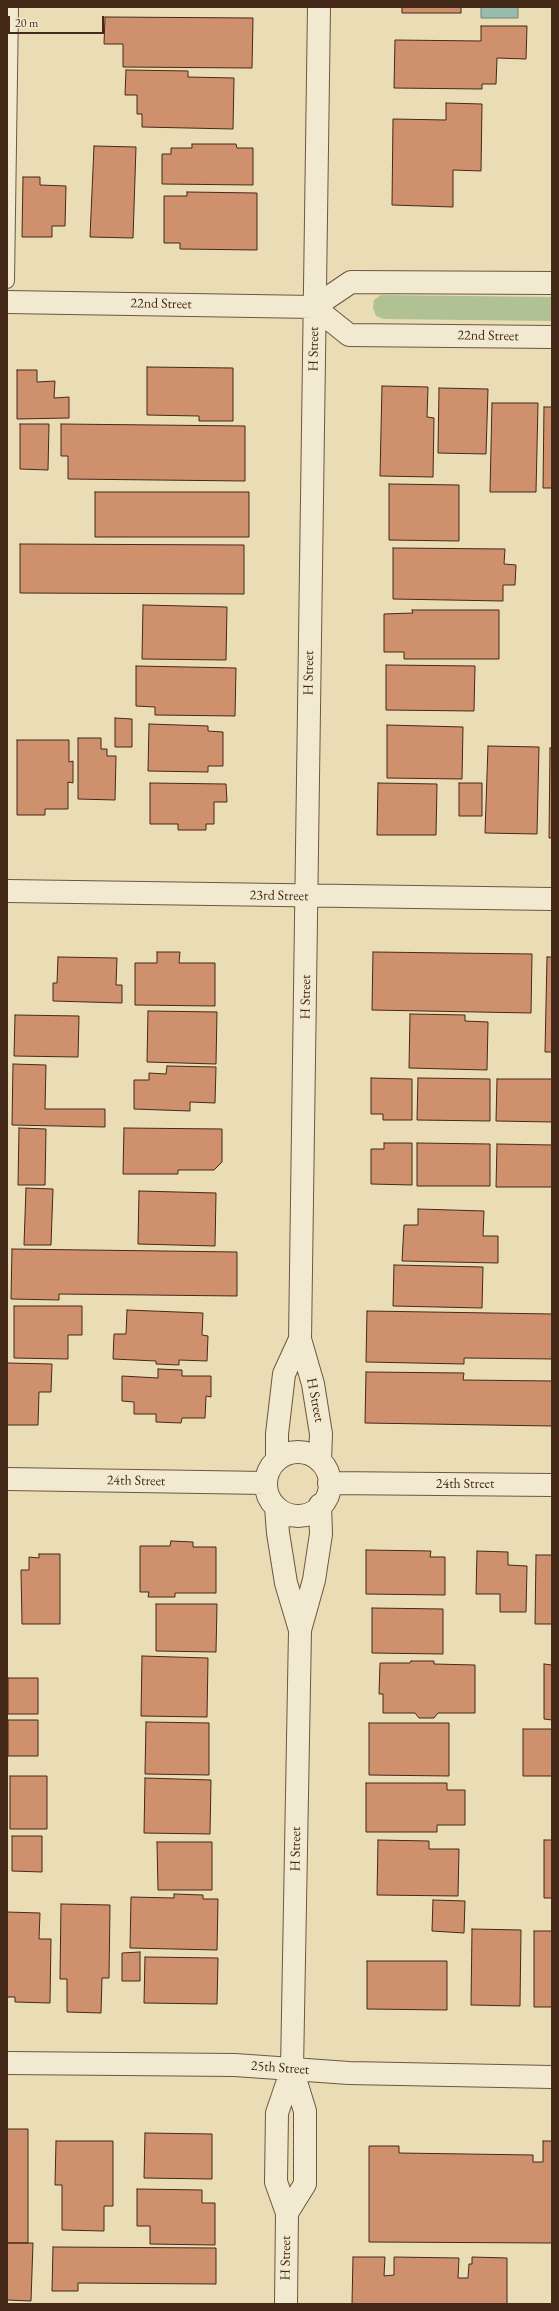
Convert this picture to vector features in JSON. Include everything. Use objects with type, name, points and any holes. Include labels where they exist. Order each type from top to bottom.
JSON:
[{"type":"street","name":"H Street","points":[[319,7],[300,1339],[313,1384],[321,1434],[320,1461]]},
{"type":"street","points":[[314,306],[351,282],[552,283]]},
{"type":"street","name":"22nd Street","points":[[7,302],[314,306],[349,335],[552,337]]},
{"type":"street","name":"23rd Street","points":[[7,891],[552,899]]},
{"type":"street","name":"H Street","points":[[277,1459],[277,1434],[284,1374],[300,1339]]},
{"type":"street","points":[[294,1452],[313,1455],[320,1461],[325,1468],[329,1483],[326,1499],[313,1511],[294,1515],[284,1513],[276,1507],[267,1492],[266,1483],[271,1466],[277,1459],[294,1452]]},
{"type":"street","name":"24th Street","points":[[7,1479],[266,1483]]},
{"type":"street","name":"24th Street","points":[[329,1483],[552,1485]]},
{"type":"street","name":"H Street","points":[[286,2304],[287,2213],[276,2182],[277,2113],[292,2069],[300,1630],[314,1580],[321,1534],[320,1505]]},
{"type":"street","name":"H Street","points":[[276,1507],[278,1533],[286,1583],[300,1630]]},
{"type":"street","name":"25th Street","points":[[7,2064],[235,2065],[349,2073],[552,2077]]},
{"type":"lane","points":[[7,281],[11,7]]},
{"type":"green space","points":[[381,295],[552,297],[552,321],[384,319],[376,316],[373,308],[374,300]]},
{"type":"water","points":[[481,7],[518,7],[518,18],[481,18]]},
{"type":"building","points":[[402,7],[461,7],[461,13],[402,13]]},
{"type":"building","points":[[105,17],[253,18],[252,68],[123,67],[123,44],[104,44]]},
{"type":"building","points":[[481,26],[527,26],[526,59],[497,58],[496,84],[482,84],[482,89],[394,88],[395,40],[481,41]]},
{"type":"building","points":[[126,70],[188,71],[188,77],[234,78],[233,129],[142,127],[142,114],[137,114],[137,95],[125,95]]},
{"type":"building","points":[[446,103],[482,104],[481,171],[453,170],[453,207],[392,205],[393,119],[446,120]]},
{"type":"building","points":[[192,144],[236,144],[237,148],[253,148],[253,185],[162,184],[162,154],[171,154],[171,148],[192,148]]},
{"type":"building","points":[[94,146],[136,147],[133,238],[90,237]]},
{"type":"building","points":[[23,177],[40,177],[40,185],[66,186],[65,226],[52,226],[52,237],[22,237]]},
{"type":"building","points":[[187,192],[257,193],[257,250],[180,249],[180,243],[164,243],[164,196],[187,196]]},
{"type":"building","points":[[147,367],[233,368],[233,421],[199,421],[199,416],[147,415]]},
{"type":"building","points":[[17,370],[37,370],[37,382],[55,381],[54,398],[69,397],[69,418],[17,419]]},
{"type":"building","points":[[382,386],[428,387],[427,417],[434,418],[433,477],[380,476]]},
{"type":"building","points":[[439,388],[488,389],[486,454],[438,453]]},
{"type":"building","points":[[492,403],[538,403],[536,492],[490,492]]},
{"type":"building","points":[[544,407],[552,407],[552,488],[543,488]]},
{"type":"building","points":[[20,424],[49,424],[48,470],[20,469]]},
{"type":"building","points":[[61,424],[245,426],[245,481],[68,479],[68,456],[61,456]]},
{"type":"building","points":[[389,484],[459,485],[459,541],[389,540]]},
{"type":"building","points":[[95,492],[249,492],[249,537],[95,537]]},
{"type":"building","points":[[20,544],[244,545],[244,594],[20,593]]},
{"type":"building","points":[[393,548],[505,549],[504,564],[516,565],[515,585],[503,585],[503,601],[393,599]]},
{"type":"building","points":[[143,605],[227,607],[226,660],[142,659]]},
{"type":"building","points":[[412,610],[499,610],[499,659],[404,659],[404,652],[384,652],[384,614],[413,613]]},
{"type":"building","points":[[386,665],[475,666],[474,711],[386,710]]},
{"type":"building","points":[[136,666],[236,668],[235,716],[155,715],[155,707],[136,706]]},
{"type":"building","points":[[115,718],[132,719],[132,747],[115,747]]},
{"type":"building","points":[[149,724],[208,726],[208,731],[223,732],[223,766],[208,766],[208,772],[148,771]]},
{"type":"building","points":[[387,725],[463,727],[462,779],[387,778]]},
{"type":"building","points":[[78,738],[101,738],[101,749],[107,749],[107,756],[116,756],[115,800],[78,799]]},
{"type":"building","points":[[17,740],[69,740],[69,762],[73,761],[73,783],[68,782],[68,809],[45,809],[45,815],[17,815]]},
{"type":"building","points":[[488,746],[539,747],[537,834],[485,833]]},
{"type":"building","points":[[550,748],[552,748],[552,838],[549,838]]},
{"type":"building","points":[[150,783],[226,784],[227,802],[214,802],[214,824],[206,824],[206,830],[178,830],[178,824],[150,824]]},
{"type":"building","points":[[378,783],[437,784],[436,835],[377,835]]},
{"type":"building","points":[[459,783],[482,783],[482,816],[459,816]]},
{"type":"building","points":[[157,952],[180,952],[179,963],[215,963],[215,1006],[135,1005],[135,963],[157,963]]},
{"type":"building","points":[[373,952],[532,954],[531,1013],[372,1010]]},
{"type":"building","points":[[58,957],[117,958],[116,985],[122,985],[122,1003],[53,1001],[53,983],[57,983]]},
{"type":"building","points":[[547,957],[552,957],[552,1052],[545,1052]]},
{"type":"building","points":[[148,1011],[217,1012],[216,1064],[147,1062]]},
{"type":"building","points":[[410,1014],[465,1015],[465,1021],[488,1022],[487,1070],[409,1068]]},
{"type":"building","points":[[15,1015],[79,1016],[78,1057],[14,1056]]},
{"type":"building","points":[[13,1064],[46,1065],[45,1109],[105,1109],[105,1127],[12,1125]]},
{"type":"building","points":[[167,1066],[216,1067],[215,1103],[190,1102],[190,1111],[134,1109],[134,1080],[149,1080],[149,1073],[166,1074]]},
{"type":"building","points":[[371,1078],[412,1079],[412,1120],[383,1120],[383,1114],[371,1114]]},
{"type":"building","points":[[418,1078],[490,1079],[490,1121],[417,1120]]},
{"type":"building","points":[[497,1079],[552,1079],[552,1122],[496,1121]]},
{"type":"building","points":[[19,1128],[46,1129],[45,1185],[18,1185]]},
{"type":"building","points":[[124,1128],[222,1129],[222,1162],[214,1170],[178,1170],[178,1174],[123,1174]]},
{"type":"building","points":[[384,1143],[412,1143],[412,1185],[371,1184],[371,1149],[384,1149]]},
{"type":"building","points":[[417,1143],[490,1144],[490,1186],[417,1186]]},
{"type":"building","points":[[497,1144],[552,1145],[552,1187],[496,1187]]},
{"type":"building","points":[[26,1188],[53,1189],[51,1245],[24,1245]]},
{"type":"building","points":[[139,1191],[216,1193],[215,1246],[138,1244]]},
{"type":"building","points":[[418,1209],[484,1211],[483,1236],[498,1236],[498,1263],[402,1261],[404,1225],[418,1225]]},
{"type":"building","points":[[12,1249],[237,1252],[237,1296],[59,1294],[59,1300],[11,1299]]},
{"type":"building","points":[[394,1265],[483,1267],[482,1308],[393,1306]]},
{"type":"building","points":[[14,1306],[82,1306],[82,1335],[68,1335],[68,1359],[14,1358]]},
{"type":"building","points":[[127,1310],[203,1313],[202,1335],[208,1336],[207,1361],[179,1360],[179,1365],[156,1364],[156,1361],[113,1359],[114,1334],[126,1334]]},
{"type":"building","points":[[367,1311],[552,1314],[552,1359],[464,1358],[464,1364],[366,1362]]},
{"type":"building","points":[[7,1363],[52,1364],[51,1392],[39,1392],[38,1425],[7,1425]]},
{"type":"building","points":[[158,1369],[182,1370],[182,1376],[211,1376],[211,1397],[206,1396],[205,1418],[182,1418],[181,1423],[156,1422],[156,1414],[134,1414],[134,1402],[122,1401],[122,1376],[158,1378]]},
{"type":"building","points":[[366,1372],[464,1373],[463,1380],[552,1381],[552,1426],[365,1423]]},
{"type":"building","points":[[171,1541],[193,1542],[193,1547],[216,1547],[216,1593],[175,1593],[175,1597],[148,1597],[149,1592],[140,1592],[140,1546],[170,1546]]},
{"type":"building","points":[[366,1550],[431,1551],[430,1557],[445,1557],[445,1595],[366,1594]]},
{"type":"building","points":[[477,1551],[508,1552],[508,1565],[527,1566],[526,1612],[500,1612],[500,1594],[476,1594]]},
{"type":"building","points":[[39,1554],[60,1554],[60,1624],[22,1624],[21,1570],[29,1570],[29,1557],[39,1558]]},
{"type":"building","points":[[536,1555],[552,1555],[552,1624],[535,1624]]},
{"type":"building","points":[[156,1604],[217,1604],[216,1652],[156,1651]]},
{"type":"building","points":[[372,1608],[443,1609],[443,1654],[372,1653]]},
{"type":"building","points":[[142,1656],[208,1658],[207,1717],[141,1716]]},
{"type":"building","points":[[411,1661],[434,1661],[434,1664],[475,1665],[475,1713],[438,1713],[434,1718],[419,1718],[415,1713],[383,1713],[383,1694],[379,1694],[380,1663],[410,1663]]},
{"type":"building","points":[[544,1664],[552,1665],[552,1720],[544,1719]]},
{"type":"building","points":[[8,1678],[38,1678],[38,1714],[8,1714]]},
{"type":"building","points":[[8,1720],[38,1720],[38,1756],[8,1756]]},
{"type":"building","points":[[146,1722],[209,1723],[209,1775],[145,1774]]},
{"type":"building","points":[[369,1723],[449,1723],[449,1776],[369,1775]]},
{"type":"building","points":[[523,1729],[552,1729],[552,1776],[523,1776]]},
{"type":"building","points":[[10,1776],[47,1776],[47,1829],[10,1829]]},
{"type":"building","points":[[145,1778],[211,1780],[210,1834],[144,1833]]},
{"type":"building","points":[[366,1783],[447,1783],[447,1790],[465,1790],[465,1825],[437,1825],[437,1832],[366,1832]]},
{"type":"building","points":[[12,1836],[42,1836],[42,1872],[12,1871]]},
{"type":"building","points":[[378,1840],[429,1841],[429,1849],[459,1849],[458,1896],[377,1895]]},
{"type":"building","points":[[544,1840],[552,1840],[552,1898],[544,1898]]},
{"type":"building","points":[[157,1842],[212,1842],[212,1890],[158,1890]]},
{"type":"building","points":[[174,1894],[203,1895],[203,1899],[218,1899],[217,1950],[130,1948],[131,1897],[174,1898]]},
{"type":"building","points":[[433,1900],[465,1901],[464,1933],[432,1931]]},
{"type":"building","points":[[61,1904],[110,1905],[109,1978],[102,1978],[101,2013],[67,2012],[67,1979],[60,1979]]},
{"type":"building","points":[[7,1912],[40,1913],[39,1939],[51,1939],[50,2003],[15,2002],[15,1997],[7,1997]]},
{"type":"building","points":[[472,1929],[521,1930],[520,2006],[471,2005]]},
{"type":"building","points":[[534,1931],[552,1931],[552,2007],[534,2007]]},
{"type":"building","points":[[140,1952],[140,1981],[122,1981],[122,1953]]},
{"type":"building","points":[[145,1957],[218,1958],[217,2004],[144,2003]]},
{"type":"building","points":[[367,1961],[447,1961],[447,2010],[367,2009]]},
{"type":"building","points":[[7,2129],[28,2129],[28,2243],[7,2243]]},
{"type":"building","points":[[145,2133],[212,2134],[212,2179],[144,2178]]},
{"type":"building","points":[[56,2141],[113,2141],[113,2206],[104,2206],[104,2231],[62,2230],[62,2185],[55,2185]]},
{"type":"building","points":[[543,2141],[552,2141],[552,2243],[369,2242],[369,2146],[399,2146],[399,2153],[533,2155],[533,2162],[543,2162]]},
{"type":"building","points":[[137,2189],[202,2190],[202,2203],[215,2203],[215,2245],[150,2244],[150,2226],[137,2226]]},
{"type":"building","points":[[7,2243],[33,2243],[31,2301],[7,2300]]},
{"type":"building","points":[[53,2247],[216,2248],[216,2284],[78,2283],[78,2291],[52,2291]]},
{"type":"building","points":[[353,2257],[385,2257],[384,2276],[394,2275],[394,2257],[459,2258],[458,2278],[468,2278],[469,2264],[472,2264],[472,2257],[507,2258],[507,2304],[352,2304]]}]
